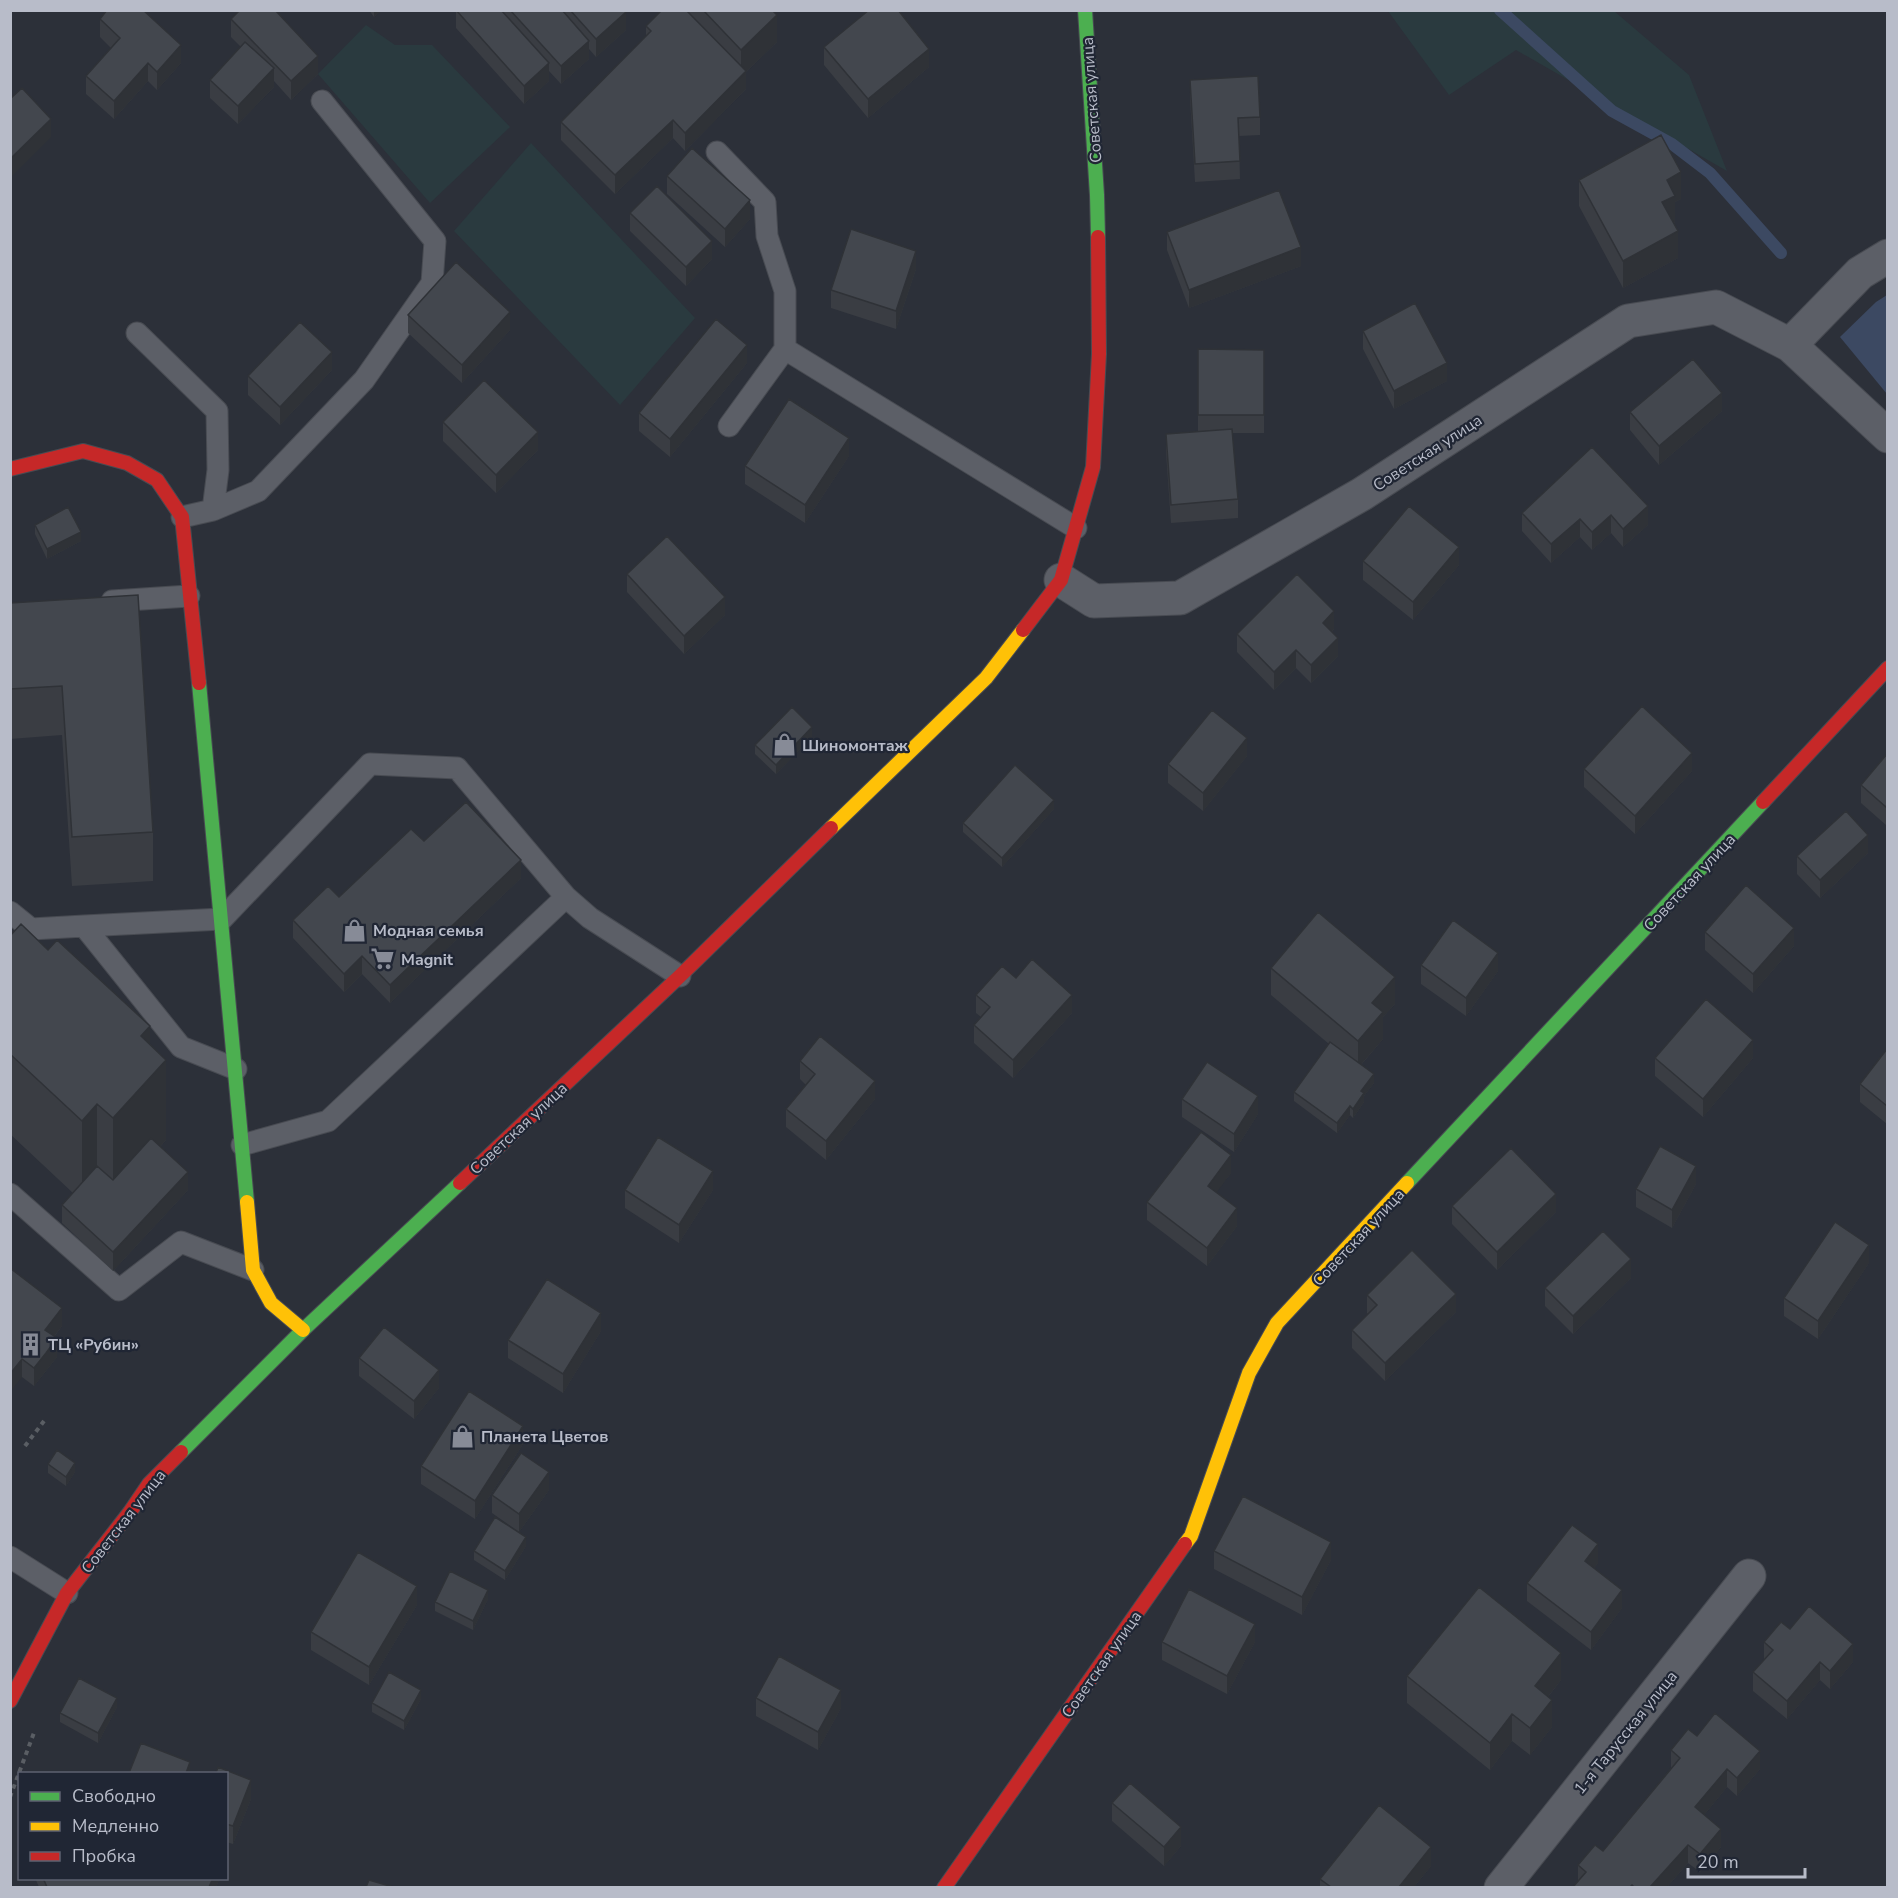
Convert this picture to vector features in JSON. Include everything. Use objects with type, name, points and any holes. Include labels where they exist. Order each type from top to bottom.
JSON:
[{"type":"street","name":"Советская улица","points":[[10,1701],[67,1593],[149,1484],[303,1330],[680,976],[986,678],[1061,580],[1093,468],[1099,354],[1097,195],[1085,10]]},
{"type":"street","points":[[1790,345],[1860,273],[1887,256]]},
{"type":"street","name":"Советская улица","points":[[1061,580],[1094,601],[1180,598],[1362,494],[1628,321],[1716,307],[1790,345],[1887,436]]},
{"type":"street","points":[[10,469],[83,450],[126,463],[156,480],[182,517],[222,919],[253,1270],[271,1303],[303,1330]]},
{"type":"street","name":"Советская улица","points":[[944,1887],[1191,1536],[1249,1373],[1277,1323],[1887,668]]},
{"type":"street","name":"1-я Тарусская улица","points":[[1501,1887],[1749,1576]]},
{"type":"lane","points":[[182,517],[213,510],[258,491],[364,380],[432,284],[435,241],[322,101]]},
{"type":"lane","points":[[717,152],[765,202],[767,236],[785,291],[785,349],[729,426]]},
{"type":"lane","points":[[137,333],[217,411],[218,470],[213,510]]},
{"type":"lane","points":[[785,349],[1076,528]]},
{"type":"lane","points":[[94,603],[189,596]]},
{"type":"lane","points":[[10,912],[24,936],[84,926],[222,919],[370,764],[457,768],[566,897],[591,918],[680,976]]},
{"type":"lane","points":[[243,1145],[328,1121],[566,897]]},
{"type":"lane","points":[[84,926],[181,1047],[236,1069]]},
{"type":"lane","points":[[10,1194],[119,1290],[182,1242],[253,1270]]},
{"type":"lane","points":[[10,1557],[67,1593]]},
{"type":"path","points":[[25,1446],[44,1420]]},
{"type":"path","points":[[19,1772],[36,1726]]},
{"type":"path","points":[[10,1797],[18,1775]]},
{"type":"shaded area","points":[[1388,11],[1614,11],[1689,75],[1727,171],[1516,50],[1449,95]]},
{"type":"shaded area","points":[[366,25],[395,45],[432,45],[510,127],[430,203],[318,74]]},
{"type":"shaded area","points":[[531,143],[695,318],[620,405],[454,231]]},
{"type":"water","points":[[1887,295],[1887,394],[1840,337],[1876,302]]},
{"type":"building","points":[[107,10],[143,10],[181,45],[157,72],[148,63],[114,101],[86,76],[120,38],[100,19]]},
{"type":"building","points":[[240,10],[275,10],[318,56],[291,81],[231,19]]},
{"type":"building","points":[[456,10],[501,10],[549,63],[524,86]]},
{"type":"building","points":[[510,10],[562,10],[589,41],[561,66]]},
{"type":"building","points":[[570,10],[624,10],[626,12],[596,39]]},
{"type":"building","points":[[662,10],[686,10],[746,71],[685,133],[673,120],[615,175],[561,122],[651,31],[646,26]]},
{"type":"building","points":[[703,10],[772,10],[777,15],[741,50]]},
{"type":"building","points":[[869,10],[898,10],[929,49],[868,99],[824,47]]},
{"type":"building","points":[[245,42],[274,68],[238,106],[210,80]]},
{"type":"building","points":[[1258,76],[1260,117],[1238,118],[1240,161],[1195,164],[1190,80]]},
{"type":"building","points":[[22,88],[51,119],[10,159],[10,99]]},
{"type":"building","points":[[1661,135],[1681,172],[1667,180],[1675,196],[1662,202],[1678,231],[1623,261],[1579,180]]},
{"type":"building","points":[[692,148],[750,200],[725,229],[667,176]]},
{"type":"building","points":[[657,186],[712,241],[686,267],[630,213]]},
{"type":"building","points":[[1279,190],[1301,247],[1189,290],[1167,232]]},
{"type":"building","points":[[851,229],[916,251],[896,311],[831,290]]},
{"type":"building","points":[[456,262],[510,312],[462,365],[408,315]]},
{"type":"building","points":[[1415,303],[1447,363],[1394,391],[1363,331]]},
{"type":"building","points":[[716,319],[747,345],[670,439],[639,413]]},
{"type":"building","points":[[300,322],[332,352],[280,407],[248,376]]},
{"type":"building","points":[[1198,349],[1264,350],[1264,415],[1198,415]]},
{"type":"building","points":[[1693,359],[1722,393],[1659,446],[1630,412]]},
{"type":"building","points":[[484,380],[538,432],[496,475],[443,422]]},
{"type":"building","points":[[789,399],[849,438],[805,505],[745,466]]},
{"type":"building","points":[[1232,429],[1238,499],[1171,505],[1166,434]]},
{"type":"building","points":[[1592,447],[1648,506],[1623,529],[1611,515],[1592,532],[1580,519],[1551,544],[1522,513]]},
{"type":"building","points":[[1409,506],[1459,547],[1413,602],[1363,561]]},
{"type":"building","points":[[68,507],[81,532],[47,549],[35,525]]},
{"type":"building","points":[[667,536],[725,597],[684,636],[627,574]]},
{"type":"building","points":[[1297,574],[1334,611],[1323,623],[1338,638],[1311,665],[1296,650],[1274,672],[1237,634]]},
{"type":"building","points":[[138,595],[153,832],[72,837],[62,686],[10,689],[10,603]]},
{"type":"building","points":[[1642,706],[1692,753],[1635,816],[1584,769]]},
{"type":"building","name":"Шиномонтаж","points":[[792,707],[812,727],[776,765],[755,745]]},
{"type":"building","points":[[1212,710],[1247,738],[1203,793],[1168,764]]},
{"type":"building","points":[[1887,754],[1887,805],[1886,807],[1861,785]]},
{"type":"building","points":[[1015,765],[1054,800],[1002,858],[963,823]]},
{"type":"building","points":[[466,802],[521,860],[390,985],[362,956],[344,974],[293,920],[328,886],[339,897],[411,829],[424,841]]},
{"type":"building","points":[[1846,811],[1868,835],[1820,880],[1797,856]]},
{"type":"building","points":[[1746,885],[1794,928],[1753,974],[1705,932]]},
{"type":"building","points":[[1318,912],[1395,977],[1372,1003],[1383,1012],[1358,1041],[1271,968]]},
{"type":"building","points":[[1453,920],[1498,953],[1466,998],[1421,965]]},
{"type":"building","points":[[21,924],[48,950],[57,940],[150,1026],[141,1036],[166,1060],[113,1118],[97,1104],[82,1121],[10,1054],[10,936]]},
{"type":"building","points":[[1032,959],[1072,995],[1013,1060],[974,1025],[990,1007],[976,995],[1002,966],[1016,978]]},
{"type":"building","points":[[1706,999],[1753,1040],[1703,1099],[1655,1058]]},
{"type":"building","points":[[820,1036],[875,1081],[826,1141],[786,1109],[815,1074],[800,1061]]},
{"type":"building","points":[[1330,1042],[1374,1074],[1361,1091],[1364,1093],[1353,1109],[1350,1106],[1337,1123],[1294,1092]]},
{"type":"building","points":[[1887,1049],[1887,1106],[1860,1084]]},
{"type":"building","points":[[1207,1062],[1258,1096],[1234,1134],[1182,1099]]},
{"type":"building","points":[[1201,1132],[1231,1155],[1208,1186],[1237,1208],[1207,1248],[1147,1202]]},
{"type":"building","points":[[658,1137],[713,1171],[679,1225],[625,1190]]},
{"type":"building","points":[[151,1138],[188,1172],[113,1252],[62,1205],[97,1166],[113,1180]]},
{"type":"building","points":[[1660,1146],[1696,1166],[1672,1210],[1636,1189]]},
{"type":"building","points":[[1511,1148],[1556,1194],[1497,1252],[1452,1206]]},
{"type":"building","points":[[1835,1222],[1869,1245],[1818,1321],[1784,1298]]},
{"type":"building","points":[[1603,1231],[1631,1259],[1573,1316],[1545,1288]]},
{"type":"building","points":[[1412,1250],[1456,1294],[1385,1363],[1352,1330],[1377,1305],[1367,1295]]},
{"type":"building","name":"ТЦ «Рубин»","points":[[10,1268],[62,1308],[45,1330],[57,1338],[46,1353],[34,1368],[22,1359],[10,1374]]},
{"type":"building","points":[[547,1279],[601,1313],[563,1374],[508,1340]]},
{"type":"building","points":[[384,1327],[439,1370],[414,1401],[359,1358]]},
{"type":"building","points":[[469,1391],[523,1426],[475,1501],[421,1466]]},
{"type":"building","points":[[57,1450],[75,1463],[66,1477],[48,1464]]},
{"type":"building","points":[[521,1453],[549,1472],[519,1514],[492,1495]]},
{"type":"building","points":[[1243,1496],[1331,1542],[1302,1597],[1214,1551]]},
{"type":"building","points":[[495,1517],[526,1537],[505,1571],[474,1551]]},
{"type":"building","points":[[1572,1525],[1598,1544],[1585,1561],[1622,1590],[1591,1632],[1527,1583]]},
{"type":"building","points":[[358,1552],[417,1586],[369,1667],[311,1632]]},
{"type":"building","points":[[450,1571],[488,1590],[473,1621],[435,1602]]},
{"type":"building","points":[[1479,1587],[1561,1653],[1535,1686],[1552,1700],[1530,1728],[1512,1714],[1490,1743],[1407,1676]]},
{"type":"building","points":[[1189,1589],[1255,1624],[1227,1676],[1162,1642]]},
{"type":"building","points":[[1809,1606],[1853,1644],[1830,1671],[1820,1662],[1787,1701],[1753,1672],[1773,1650],[1764,1642],[1781,1622],[1790,1629]]},
{"type":"building","points":[[779,1656],[841,1690],[818,1732],[756,1698]]},
{"type":"building","points":[[389,1672],[421,1690],[404,1721],[372,1703]]},
{"type":"building","points":[[79,1678],[117,1698],[98,1733],[60,1713]]},
{"type":"building","points":[[1715,1713],[1760,1751],[1737,1778],[1727,1769],[1695,1807],[1721,1829],[1700,1854],[1688,1845],[1650,1887],[1632,1885],[1630,1887],[1573,1887],[1586,1872],[1578,1865],[1595,1845],[1603,1851],[1680,1758],[1671,1750],[1688,1729],[1697,1736]]},
{"type":"building","points":[[141,1743],[190,1762],[186,1772],[129,1772]]},
{"type":"building","points":[[218,1767],[251,1780],[233,1826],[228,1825],[228,1772],[216,1772]]},
{"type":"building","points":[[1130,1783],[1181,1827],[1164,1847],[1112,1803]]},
{"type":"building","points":[[1379,1805],[1431,1847],[1399,1887],[1331,1887],[1320,1879]]},
{"type":"building","points":[[44,1880],[212,1880],[209,1887],[47,1887]]},
{"type":"building","points":[[369,1880],[393,1887],[366,1887]]},
{"type":"waterway","points":[[1500,10],[1612,111],[1672,144],[1710,173],[1781,253]]},
{"type":"traffic: fast","points":[[1085,10],[1098,237]]},
{"type":"traffic: fast","points":[[199,683],[247,1202]]},
{"type":"traffic: fast","points":[[1407,1183],[1763,802]]},
{"type":"traffic: fast","points":[[181,1452],[303,1330],[460,1183]]},
{"type":"traffic: slow","points":[[831,828],[986,678],[1023,630]]},
{"type":"traffic: slow","points":[[1185,1544],[1191,1536],[1249,1373],[1277,1323],[1407,1183]]},
{"type":"traffic: slow","points":[[247,1202],[253,1270],[271,1303],[303,1330]]},
{"type":"traffic: jam","points":[[1023,630],[1061,580],[1093,467],[1099,354],[1098,237]]},
{"type":"traffic: jam","points":[[10,469],[83,451],[127,463],[157,480],[182,517],[199,683]]},
{"type":"traffic: jam","points":[[1763,802],[1888,668]]},
{"type":"traffic: jam","points":[[460,1183],[680,976],[831,828]]},
{"type":"traffic: jam","points":[[10,1701],[67,1593],[149,1484],[181,1452]]},
{"type":"traffic: jam","points":[[944,1888],[1185,1544]]},
{"type":"place","name":"Шиномонтаж","points":[[784,745]]},
{"type":"place","name":"Модная семья","points":[[355,930]]},
{"type":"place","name":"Magnit","points":[[383,959]]},
{"type":"place","name":"ТЦ «Рубин»","points":[[30,1344]]},
{"type":"place","name":"Планета Цветов","points":[[463,1436]]}]
